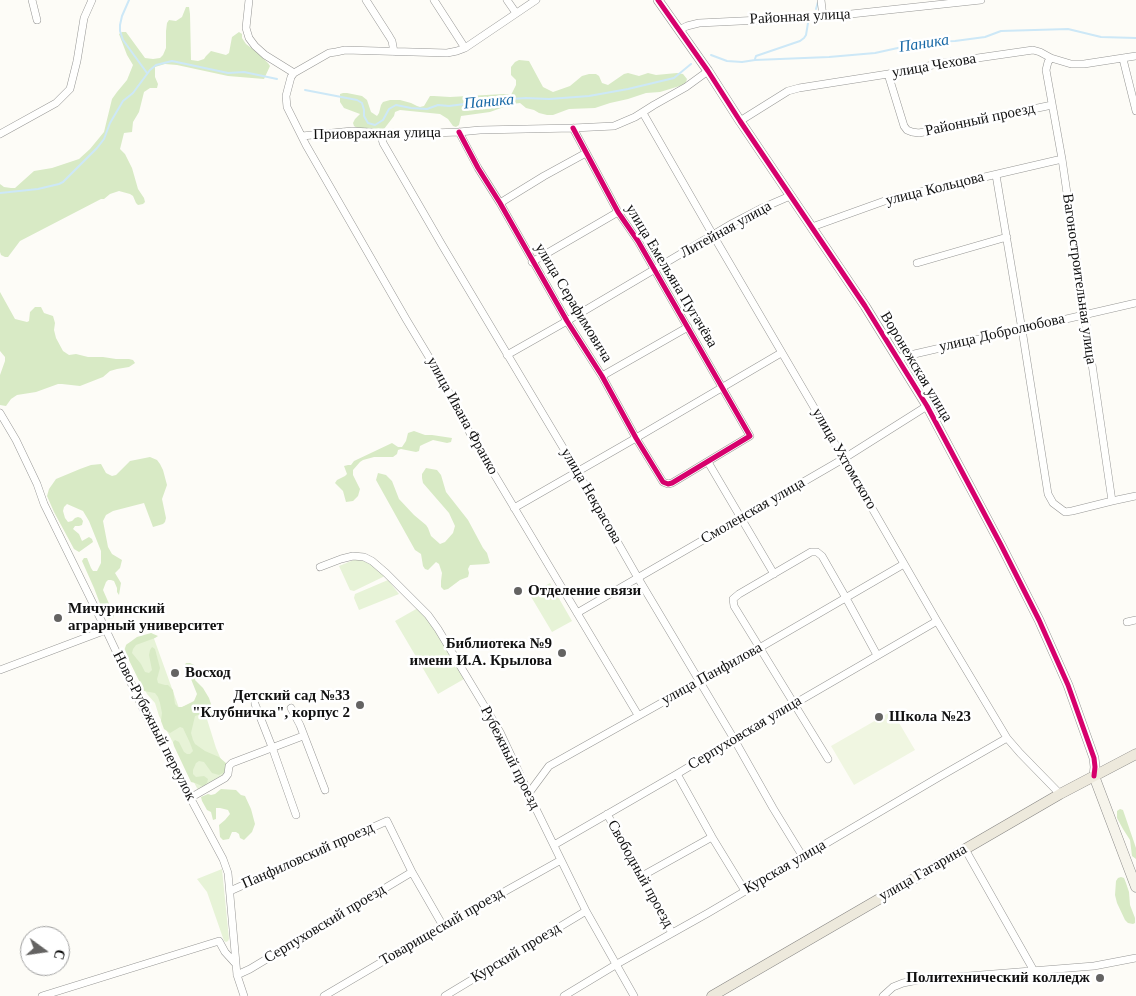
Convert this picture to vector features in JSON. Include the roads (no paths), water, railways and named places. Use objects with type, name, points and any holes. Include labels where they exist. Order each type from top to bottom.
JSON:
[{"type":"main road","name":"улица Гагарина","points":[[712,996],[1060,794],[1136,754]]},
{"type":"main road","name":"Воронежская улица","points":[[1094,776],[1132,866],[1136,887]]},
{"type":"street","points":[[32,0],[37,20]]},
{"type":"street","points":[[0,134],[56,103],[70,89],[84,18],[92,0]]},
{"type":"street","points":[[249,0],[246,28],[249,38],[265,55],[294,73],[330,53],[345,50],[447,53],[457,51],[465,48],[536,0]]},
{"type":"street","points":[[366,0],[392,41],[394,52]]},
{"type":"street","points":[[434,0],[465,48]]},
{"type":"street","points":[[507,0],[516,14]]},
{"type":"street","name":"Воронежская улица","points":[[658,0],[708,71],[865,306],[927,406],[1039,620],[1068,685],[1091,749],[1094,761],[1094,776]]},
{"type":"street","points":[[821,0],[823,17]]},
{"type":"street","name":"Районная улица","points":[[679,30],[699,23],[823,17],[981,0]]},
{"type":"street","name":"улица Чехова","points":[[740,121],[788,91],[943,63],[1033,50],[1071,64],[1084,64],[1136,56]]},
{"type":"street","name":"Вагоностроительная улица","points":[[1051,58],[1046,70],[1062,159],[1112,501]]},
{"type":"street","points":[[1123,59],[1136,111]]},
{"type":"street","name":"Приовражная улица","points":[[302,136],[352,131],[381,135],[614,126],[627,122],[643,113],[708,71]]},
{"type":"street","name":"улица Ивана Франко","points":[[294,73],[291,77],[286,96],[287,107],[302,136],[441,377],[472,437],[638,716]]},
{"type":"street","name":"Районный проезд","points":[[888,74],[904,126],[912,132],[919,133],[1052,105]]},
{"type":"street","name":"улица Ухтомского","points":[[643,113],[937,621],[1007,738],[1020,754],[1060,794]]},
{"type":"street","name":"улица Емельяна Пугачёва","points":[[573,128],[618,212],[638,241],[750,436],[708,462]]},
{"type":"street","name":"улица Серафимовича","points":[[459,132],[532,262],[602,376],[663,482],[672,483],[708,462]]},
{"type":"street","name":"улица Некрасова","points":[[381,135],[383,143],[803,857]]},
{"type":"street","points":[[500,203],[586,153]]},
{"type":"street","name":"улица Кольцова","points":[[812,227],[890,199],[1062,159]]},
{"type":"street","points":[[996,175],[1048,494],[1053,503],[1066,512],[1136,496]]},
{"type":"street","name":"Литейная улица","points":[[507,355],[733,223],[790,196]]},
{"type":"street","points":[[532,262],[618,212]]},
{"type":"street","points":[[917,263],[1007,237]]},
{"type":"street","name":"улица Добролюбова","points":[[898,358],[1136,303]]},
{"type":"street","points":[[602,376],[688,327]]},
{"type":"street","points":[[514,508],[781,352]]},
{"type":"street","name":"Смоленская улица","points":[[577,613],[843,459],[927,406]]},
{"type":"street","name":"Ново-Рубежный переулок","points":[[0,413],[16,440],[37,484],[44,504],[146,715],[223,859],[228,873],[235,963],[244,996]]},
{"type":"street","points":[[708,462],[774,574]]},
{"type":"street","points":[[828,759],[761,647],[734,606],[733,599],[738,594],[811,552],[817,552],[822,556],[877,655]]},
{"type":"street","name":"Рубежный проезд","points":[[320,568],[353,556],[364,557],[372,561],[422,608],[438,629],[500,732],[586,911],[634,996]]},
{"type":"street","name":"улица Панфилова","points":[[529,793],[550,766],[904,564]]},
{"type":"street","points":[[1127,622],[1136,620]]},
{"type":"street","name":"Серпуховская улица","points":[[554,845],[937,621]]},
{"type":"street","points":[[0,670],[106,630]]},
{"type":"street","points":[[255,704],[296,815]]},
{"type":"street","points":[[291,708],[300,725],[325,790]]},
{"type":"street","points":[[190,798],[225,778],[232,763],[304,736]]},
{"type":"street","name":"Курская улица","points":[[564,996],[1007,738]]},
{"type":"street","points":[[677,774],[745,891]]},
{"type":"street","name":"Свободный проезд","points":[[607,814],[672,933]]},
{"type":"street","name":"Панфиловский проезд","points":[[230,891],[387,821],[412,872],[443,926]]},
{"type":"street","points":[[642,876],[712,837]]},
{"type":"street","points":[[965,849],[1034,971]]},
{"type":"street","name":"Товарищеский проезд","points":[[324,996],[561,860]]},
{"type":"street","name":"Серпуховский проезд","points":[[237,975],[259,964],[412,872]]},
{"type":"street","name":"Курский проезд","points":[[445,996],[586,911]]},
{"type":"street","points":[[42,996],[220,941],[225,952],[235,963]]},
{"type":"street","points":[[883,996],[893,987],[918,980],[1094,966],[1136,958]]},
{"type":"waterway","points":[[129,0],[122,16],[120,31],[123,40],[147,73]]},
{"type":"waterway","points":[[816,9],[818,2]]},
{"type":"waterway","points":[[755,59],[756,56],[800,41],[806,35],[808,23]]},
{"type":"waterway","name":"Паника","points":[[711,55],[727,61],[742,62],[829,57],[875,53],[925,42],[985,37],[1001,31],[1068,29],[1101,37],[1136,38]]},
{"type":"waterway","name":"Паника","points":[[0,193],[38,189],[63,182],[97,148],[104,139],[110,123],[123,101],[133,93],[156,65],[172,61],[228,73],[244,72],[277,79]]},
{"type":"waterway","name":"Паника","points":[[305,90],[357,100],[362,103],[364,116],[368,123],[375,125],[383,120],[389,109],[396,105],[427,109],[438,105],[449,106],[496,100],[589,96],[674,78],[691,64]]},
{"type":"place","name":"Отделение связи","points":[[518,591]]},
{"type":"place","name":"Мичуринский аграрный университет","points":[[58,618]]},
{"type":"place","name":"Библиотека №9 имени И.А. Крылова","points":[[562,653]]},
{"type":"place","name":"Восход","points":[[175,673]]},
{"type":"place","name":"Детский сад №33 \"Клубничка\", корпус 2","points":[[360,705]]},
{"type":"place","name":"Школа №23","points":[[879,717]]},
{"type":"place","name":"Политехнический колледж","points":[[1100,978]]}]
